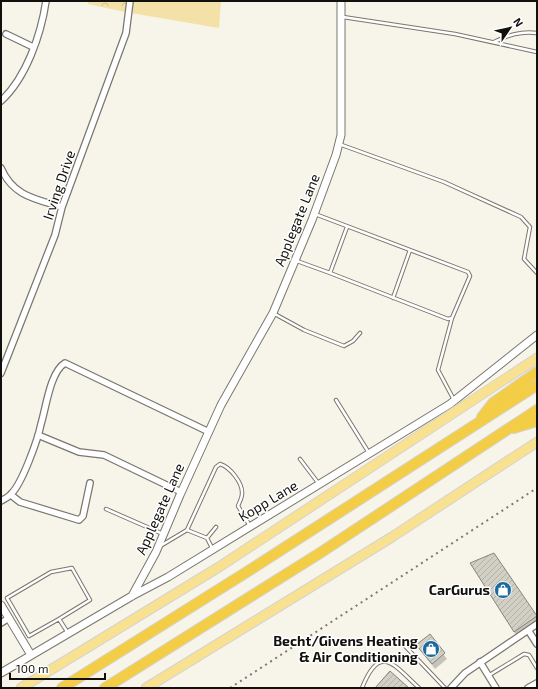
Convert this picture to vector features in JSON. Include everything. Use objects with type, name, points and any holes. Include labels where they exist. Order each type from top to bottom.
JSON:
[{"type":"highway","points":[[476,424],[493,403],[537,372]]},
{"type":"highway","points":[[62,688],[226,585],[537,385]]},
{"type":"highway","points":[[105,688],[320,553],[537,410]]},
{"type":"highway","points":[[508,430],[537,421]]},
{"type":"main road","points":[[21,688],[219,567],[537,358]]},
{"type":"main road","points":[[146,688],[386,541],[537,442]]},
{"type":"street","points":[[1,101],[22,75],[43,19],[46,1]]},
{"type":"street","name":"Irving Drive","points":[[1,373],[55,235],[62,207],[126,33],[130,1]]},
{"type":"street","name":"Applegate Lane","points":[[132,596],[158,548],[181,492],[222,405],[273,313],[314,214],[339,144],[341,135],[341,1]]},
{"type":"street","points":[[6,34],[33,47]]},
{"type":"street","points":[[1,168],[5,178],[14,189],[29,197],[62,207]]},
{"type":"street","name":"Kopp Lane","points":[[1,672],[132,596],[168,577],[370,454],[454,401],[537,335]]},
{"type":"street","points":[[1,501],[11,495],[17,486],[38,435],[46,402],[57,372],[60,366],[66,363],[209,432]]},
{"type":"street","points":[[38,435],[79,452],[104,455],[181,492]]},
{"type":"street","points":[[11,495],[20,502],[79,520],[83,516],[90,483]]},
{"type":"street","points":[[1,605],[31,655]]},
{"type":"street","points":[[1,623],[9,618]]},
{"type":"street","points":[[451,688],[464,673],[537,624]]},
{"type":"street","points":[[528,630],[537,644]]},
{"type":"street","points":[[480,662],[496,688]]},
{"type":"street","points":[[528,688],[537,683]]},
{"type":"lane","points":[[341,17],[456,34],[537,52]]},
{"type":"lane","points":[[493,43],[512,33],[537,33]]},
{"type":"lane","points":[[339,144],[444,182],[521,217],[530,227],[524,259],[537,273]]},
{"type":"lane","points":[[314,214],[468,272],[470,276],[452,318],[438,370],[454,401]]},
{"type":"lane","points":[[330,273],[347,227]]},
{"type":"lane","points":[[393,298],[410,250]]},
{"type":"lane","points":[[295,260],[448,319],[452,318]]},
{"type":"lane","points":[[273,313],[304,330],[344,346],[353,341],[360,333]]},
{"type":"lane","points":[[336,400],[370,454]]},
{"type":"lane","points":[[300,459],[319,485]]},
{"type":"lane","points":[[158,548],[187,530],[216,467],[220,464],[224,465],[233,474],[241,487],[242,494],[238,506],[250,527]]},
{"type":"lane","points":[[106,509],[163,535]]},
{"type":"lane","points":[[206,538],[216,527]]},
{"type":"lane","points":[[187,530],[206,538],[213,550]]},
{"type":"lane","points":[[72,568],[90,600],[59,619],[29,636],[7,598],[51,572],[72,568]]},
{"type":"lane","points":[[59,619],[68,633]]},
{"type":"lane","points":[[403,644],[445,688]]},
{"type":"lane","points":[[488,676],[524,654],[529,656],[537,668]]},
{"type":"lane","points":[[362,688],[367,675],[376,663],[384,661],[392,663],[419,688]]},
{"type":"green space","points":[[88,1],[132,1],[130,13],[88,4]]},
{"type":"green space","points":[[132,1],[221,1],[219,28],[131,13]]},
{"type":"building","name":"CarGurus","points":[[494,553],[537,616],[514,632],[470,563]]},
{"type":"building","name":"Becht/Givens Heating & Air Conditioning","points":[[430,634],[445,653],[432,664],[416,645]]},
{"type":"building","points":[[390,671],[409,688],[375,688]]},
{"type":"railway","points":[[230,688],[537,488]]},
{"type":"place","name":"CarGurus","points":[[503,590]]},
{"type":"place","name":"Becht/Givens Heating & Air Conditioning","points":[[431,649]]}]
